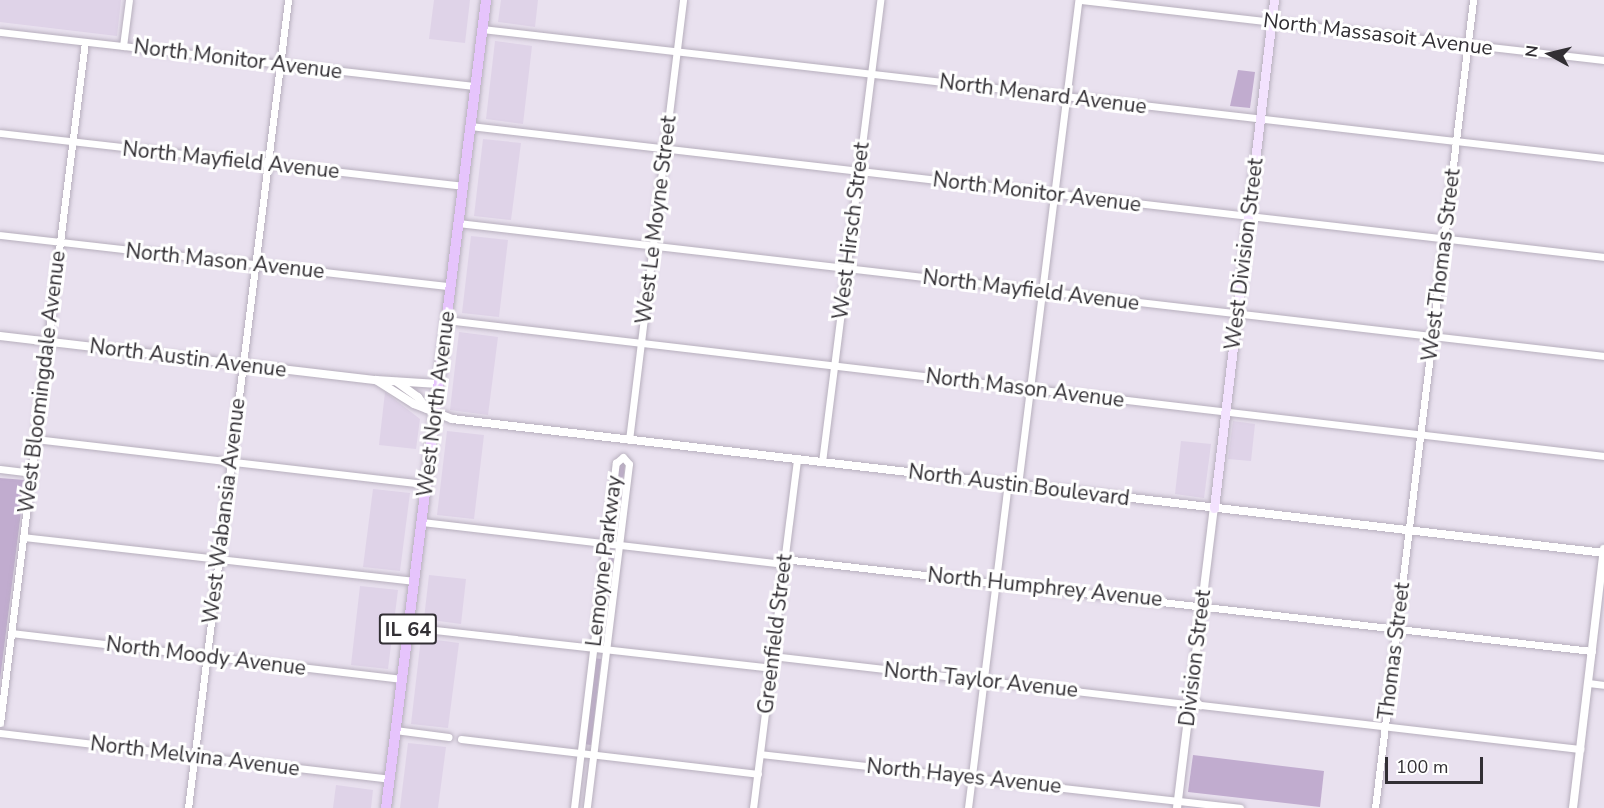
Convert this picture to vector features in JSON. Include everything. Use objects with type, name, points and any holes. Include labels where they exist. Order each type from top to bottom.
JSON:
[{"type":"main road","name":"West North Avenue","points":[[386,808],[426,484],[430,410],[438,384],[486,0]]},
{"type":"main road","name":"West Division Street","points":[[1214,508],[1274,0]]},
{"type":"street","points":[[123,46],[129,0]]},
{"type":"street","name":"West Wabansia Avenue","points":[[188,808],[288,0]]},
{"type":"street","name":"West Le Moyne Street","points":[[629,440],[683,0]]},
{"type":"street","name":"West Hirsch Street","points":[[822,462],[880,0]]},
{"type":"street","points":[[1018,485],[1080,0]]},
{"type":"street","name":"North Massasoit Avenue","points":[[1080,0],[1604,60]]},
{"type":"street","name":"West Thomas Street","points":[[1409,531],[1473,0]]},
{"type":"street","name":"North Menard Avenue","points":[[482,29],[1604,158]]},
{"type":"street","name":"North Monitor Avenue","points":[[0,32],[475,86]]},
{"type":"street","name":"West Bloomingdale Avenue","points":[[0,723],[85,42]]},
{"type":"street","name":"North Monitor Avenue","points":[[470,126],[1604,257]]},
{"type":"street","name":"North Mayfield Avenue","points":[[0,134],[463,186]]},
{"type":"street","name":"North Mayfield Avenue","points":[[458,223],[1604,356]]},
{"type":"street","name":"North Mason Avenue","points":[[0,235],[450,286]]},
{"type":"street","name":"North Mason Avenue","points":[[446,320],[1604,456]]},
{"type":"street","name":"North Austin Avenue","points":[[0,336],[376,380],[438,384]]},
{"type":"street","name":"North Austin Avenue","points":[[376,380],[414,404],[430,410]]},
{"type":"street","points":[[394,380],[418,397],[430,410]]},
{"type":"street","name":"North Austin Boulevard","points":[[430,410],[452,420],[1604,552]]},
{"type":"street","points":[[35,439],[426,484]]},
{"type":"street","name":"Lemoyne Parkway","points":[[574,808],[616,463],[623,457],[629,464],[587,808]]},
{"type":"street","name":"Greenfield Street","points":[[753,808],[796,459]]},
{"type":"street","points":[[0,469],[31,473]]},
{"type":"street","points":[[968,808],[1008,484]]},
{"type":"street","name":"Division Street","points":[[1178,804],[1214,508]]},
{"type":"street","name":"North Humphrey Avenue","points":[[421,522],[606,544],[996,582],[1592,651]]},
{"type":"street","name":"Thomas Street","points":[[1375,808],[1409,531]]},
{"type":"street","points":[[23,537],[414,581]]},
{"type":"street","points":[[1573,808],[1604,552]]},
{"type":"street","points":[[408,627],[771,668]]},
{"type":"street","name":"North Moody Avenue","points":[[11,633],[402,679]]},
{"type":"street","name":"North Taylor Avenue","points":[[772,656],[1191,700]]},
{"type":"street","points":[[1588,683],[1604,685]]},
{"type":"street","points":[[1191,700],[1200,705],[1580,749]]},
{"type":"street","points":[[395,730],[449,737]]},
{"type":"street","name":"North Melvina Avenue","points":[[0,733],[389,779]]},
{"type":"street","points":[[461,739],[758,774]]},
{"type":"street","name":"North Hayes Avenue","points":[[760,754],[972,777],[1178,804],[1240,808]]},
{"type":"shaded area","points":[[0,0],[121,0],[117,36],[0,22]]},
{"type":"shaded area","points":[[434,0],[470,0],[465,43],[429,39]]},
{"type":"shaded area","points":[[501,0],[538,0],[535,27],[498,22]]},
{"type":"shaded area","points":[[495,41],[532,46],[523,124],[486,119]]},
{"type":"shaded area","points":[[1238,70],[1255,72],[1250,108],[1230,106]]},
{"type":"shaded area","points":[[483,139],[521,143],[511,220],[474,216]]},
{"type":"shaded area","points":[[471,236],[508,240],[499,317],[462,313]]},
{"type":"shaded area","points":[[459,332],[498,337],[488,415],[450,410]]},
{"type":"shaded area","points":[[385,392],[420,419],[416,449],[379,445]]},
{"type":"shaded area","points":[[1233,421],[1255,424],[1251,461],[1228,459]]},
{"type":"shaded area","points":[[447,431],[484,435],[474,519],[437,515]]},
{"type":"shaded area","points":[[1181,441],[1211,444],[1204,498],[1175,494]]},
{"type":"shaded area","points":[[622,461],[625,465],[616,536],[609,535],[618,463]]},
{"type":"shaded area","points":[[0,478],[25,480],[0,680]]},
{"type":"shaded area","points":[[373,489],[410,493],[400,571],[363,567]]},
{"type":"shaded area","points":[[607,554],[614,555],[604,640],[596,639]]},
{"type":"shaded area","points":[[429,575],[466,579],[461,624],[424,619]]},
{"type":"shaded area","points":[[360,586],[398,590],[388,669],[351,665]]},
{"type":"shaded area","points":[[421,638],[459,643],[448,728],[411,724]]},
{"type":"shaded area","points":[[594,658],[601,659],[591,745],[584,744]]},
{"type":"shaded area","points":[[408,743],[446,747],[438,808],[400,808]]},
{"type":"shaded area","points":[[1193,755],[1324,771],[1320,807],[1188,792]]},
{"type":"shaded area","points":[[336,785],[373,790],[371,808],[333,808]]}]
